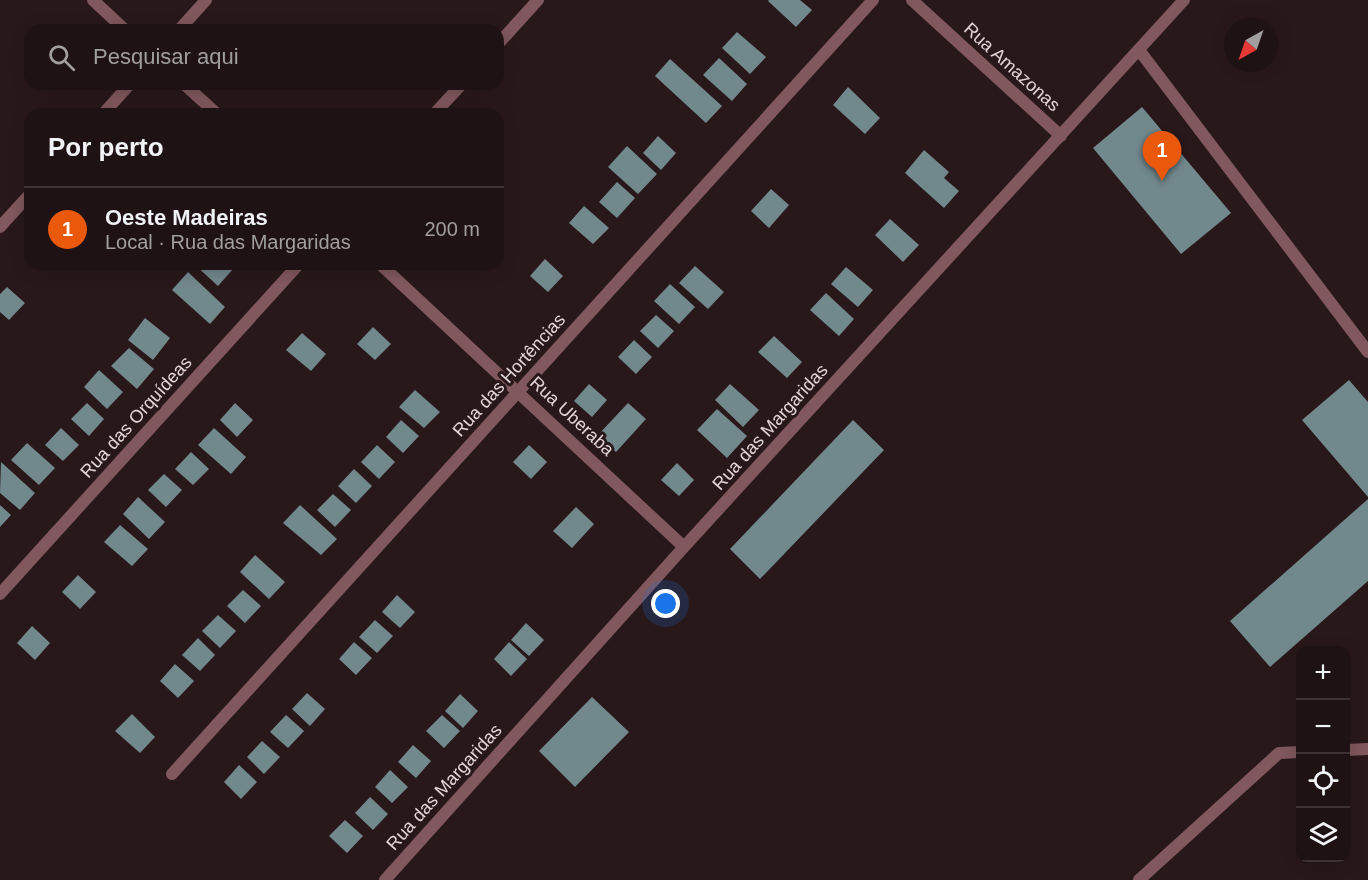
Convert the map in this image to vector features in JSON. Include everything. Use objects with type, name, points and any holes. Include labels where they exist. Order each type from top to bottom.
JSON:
[{"type":"street","points":[[93,0],[119,24]]},
{"type":"street","points":[[184,24],[206,0]]},
{"type":"street","points":[[504,37],[537,0]]},
{"type":"street","name":"Rua das Hortências","points":[[172,774],[873,0]]},
{"type":"street","name":"Rua Amazonas","points":[[912,0],[1061,136]]},
{"type":"street","name":"Rua das Margaridas","points":[[385,880],[684,547],[1184,0]]},
{"type":"street","points":[[1139,50],[1368,352]]},
{"type":"street","points":[[108,108],[125,90]]},
{"type":"street","points":[[191,90],[210,108]]},
{"type":"street","points":[[440,108],[456,90]]},
{"type":"street","points":[[0,227],[24,201]]},
{"type":"street","name":"Rua das Orquídeas","points":[[0,594],[294,270]]},
{"type":"street","name":"Rua Uberaba","points":[[387,270],[684,547]]},
{"type":"street","points":[[1350,750],[1368,749]]},
{"type":"street","points":[[1139,880],[1279,753],[1296,752]]},
{"type":"building","points":[[769,0],[800,0],[812,10],[796,27]]},
{"type":"building","points":[[737,32],[766,57],[750,74],[722,48]]},
{"type":"building","points":[[719,58],[747,84],[732,101],[703,75]]},
{"type":"building","points":[[670,59],[722,106],[706,123],[655,76]]},
{"type":"building","points":[[848,87],[880,118],[865,134],[833,105]]},
{"type":"building","points":[[1142,107],[1231,213],[1181,254],[1093,148]]},
{"type":"building","points":[[658,136],[676,153],[661,170],[643,153]]},
{"type":"building","points":[[627,146],[657,174],[638,194],[608,167]]},
{"type":"building","points":[[924,150],[949,172],[944,178],[959,191],[944,208],[905,173]]},
{"type":"building","points":[[617,182],[635,198],[617,218],[599,202]]},
{"type":"building","points":[[771,189],[789,205],[769,228],[751,211]]},
{"type":"building","points":[[584,206],[609,228],[593,244],[569,223]]},
{"type":"building","points":[[890,219],[919,245],[903,262],[875,235]]},
{"type":"building","points":[[545,259],[563,276],[548,292],[530,276]]},
{"type":"building","points":[[695,266],[724,292],[708,309],[679,283]]},
{"type":"building","points":[[846,267],[873,290],[858,307],[831,284]]},
{"type":"building","points":[[201,270],[232,270],[218,286]]},
{"type":"building","points":[[188,272],[225,307],[210,324],[172,290]]},
{"type":"building","points":[[670,284],[695,307],[679,324],[654,301]]},
{"type":"building","points":[[7,287],[25,303],[9,320],[0,312],[0,294]]},
{"type":"building","points":[[826,293],[854,319],[839,336],[810,310]]},
{"type":"building","points":[[656,315],[674,331],[658,348],[640,331]]},
{"type":"building","points":[[145,318],[170,338],[153,360],[128,340]]},
{"type":"building","points":[[373,327],[391,344],[375,360],[357,344]]},
{"type":"building","points":[[302,333],[326,354],[311,371],[286,350]]},
{"type":"building","points":[[774,336],[802,362],[787,378],[758,352]]},
{"type":"building","points":[[634,340],[652,357],[636,374],[618,357]]},
{"type":"building","points":[[129,348],[154,369],[137,389],[111,366]]},
{"type":"building","points":[[99,370],[123,392],[107,409],[84,387]]},
{"type":"building","points":[[1349,380],[1368,402],[1368,497],[1302,420]]},
{"type":"building","points":[[589,384],[607,400],[592,417],[574,401]]},
{"type":"building","points":[[730,384],[759,410],[743,427],[715,400]]},
{"type":"building","points":[[415,390],[440,412],[424,428],[399,407]]},
{"type":"building","points":[[87,403],[104,419],[89,436],[71,419]]},
{"type":"building","points":[[235,403],[253,420],[237,437],[220,420]]},
{"type":"building","points":[[628,403],[646,419],[616,452],[598,435]]},
{"type":"building","points":[[717,409],[747,436],[727,458],[697,430]]},
{"type":"building","points":[[401,420],[419,436],[403,453],[386,437]]},
{"type":"building","points":[[853,420],[884,450],[760,579],[730,549]]},
{"type":"building","points":[[61,428],[79,445],[63,461],[45,445]]},
{"type":"building","points":[[214,428],[246,457],[231,474],[198,445]]},
{"type":"building","points":[[27,443],[55,468],[39,485],[11,460]]},
{"type":"building","points":[[377,445],[395,462],[379,479],[361,462]]},
{"type":"building","points":[[529,445],[547,462],[531,479],[513,462]]},
{"type":"building","points":[[191,452],[209,469],[193,485],[175,469]]},
{"type":"building","points":[[1,462],[35,493],[20,510],[0,493]]},
{"type":"building","points":[[677,463],[694,480],[679,496],[661,480]]},
{"type":"building","points":[[354,469],[372,486],[356,503],[338,486]]},
{"type":"building","points":[[164,474],[182,490],[166,507],[148,490]]},
{"type":"building","points":[[333,494],[351,510],[335,527],[317,510]]},
{"type":"building","points":[[138,497],[165,522],[149,539],[123,514]]},
{"type":"building","points":[[1368,499],[1368,581],[1270,667],[1230,621]]},
{"type":"building","points":[[0,505],[11,515],[0,527]]},
{"type":"building","points":[[300,505],[337,539],[321,555],[283,523]]},
{"type":"building","points":[[576,507],[594,524],[572,548],[553,531]]},
{"type":"building","points":[[120,525],[148,549],[132,566],[104,542]]},
{"type":"building","points":[[255,555],[285,582],[269,599],[240,572]]},
{"type":"building","points":[[78,575],[96,592],[80,609],[62,592]]},
{"type":"building","points":[[243,590],[261,606],[245,623],[227,606]]},
{"type":"building","points":[[397,595],[415,612],[400,628],[382,612]]},
{"type":"building","points":[[218,615],[236,631],[220,648],[202,631]]},
{"type":"building","points":[[375,620],[393,636],[377,653],[359,637]]},
{"type":"building","points":[[526,623],[544,640],[529,656],[511,640]]},
{"type":"building","points":[[32,626],[50,643],[35,660],[17,643]]},
{"type":"building","points":[[198,638],[215,655],[200,671],[182,655]]},
{"type":"building","points":[[354,642],[372,658],[356,675],[339,659]]},
{"type":"building","points":[[509,642],[527,659],[511,676],[494,659]]},
{"type":"building","points":[[175,664],[194,681],[178,698],[160,681]]},
{"type":"building","points":[[307,693],[325,709],[310,726],[292,709]]},
{"type":"building","points":[[460,694],[478,711],[463,728],[445,711]]},
{"type":"building","points":[[592,697],[629,732],[575,787],[539,751]]},
{"type":"building","points":[[132,714],[155,737],[140,753],[115,731]]},
{"type":"building","points":[[286,715],[304,731],[288,748],[270,732]]},
{"type":"building","points":[[442,715],[460,731],[444,748],[426,731]]},
{"type":"building","points":[[262,741],[280,757],[264,774],[247,757]]},
{"type":"building","points":[[413,745],[431,761],[416,778],[398,762]]},
{"type":"building","points":[[239,765],[257,782],[241,799],[224,782]]},
{"type":"building","points":[[390,770],[408,787],[392,803],[375,787]]},
{"type":"building","points":[[370,797],[388,814],[373,830],[355,813]]},
{"type":"building","points":[[345,820],[363,836],[347,853],[329,836]]},
{"type":"place","name":"Oeste Madeiras","points":[[1162,181]]}]
